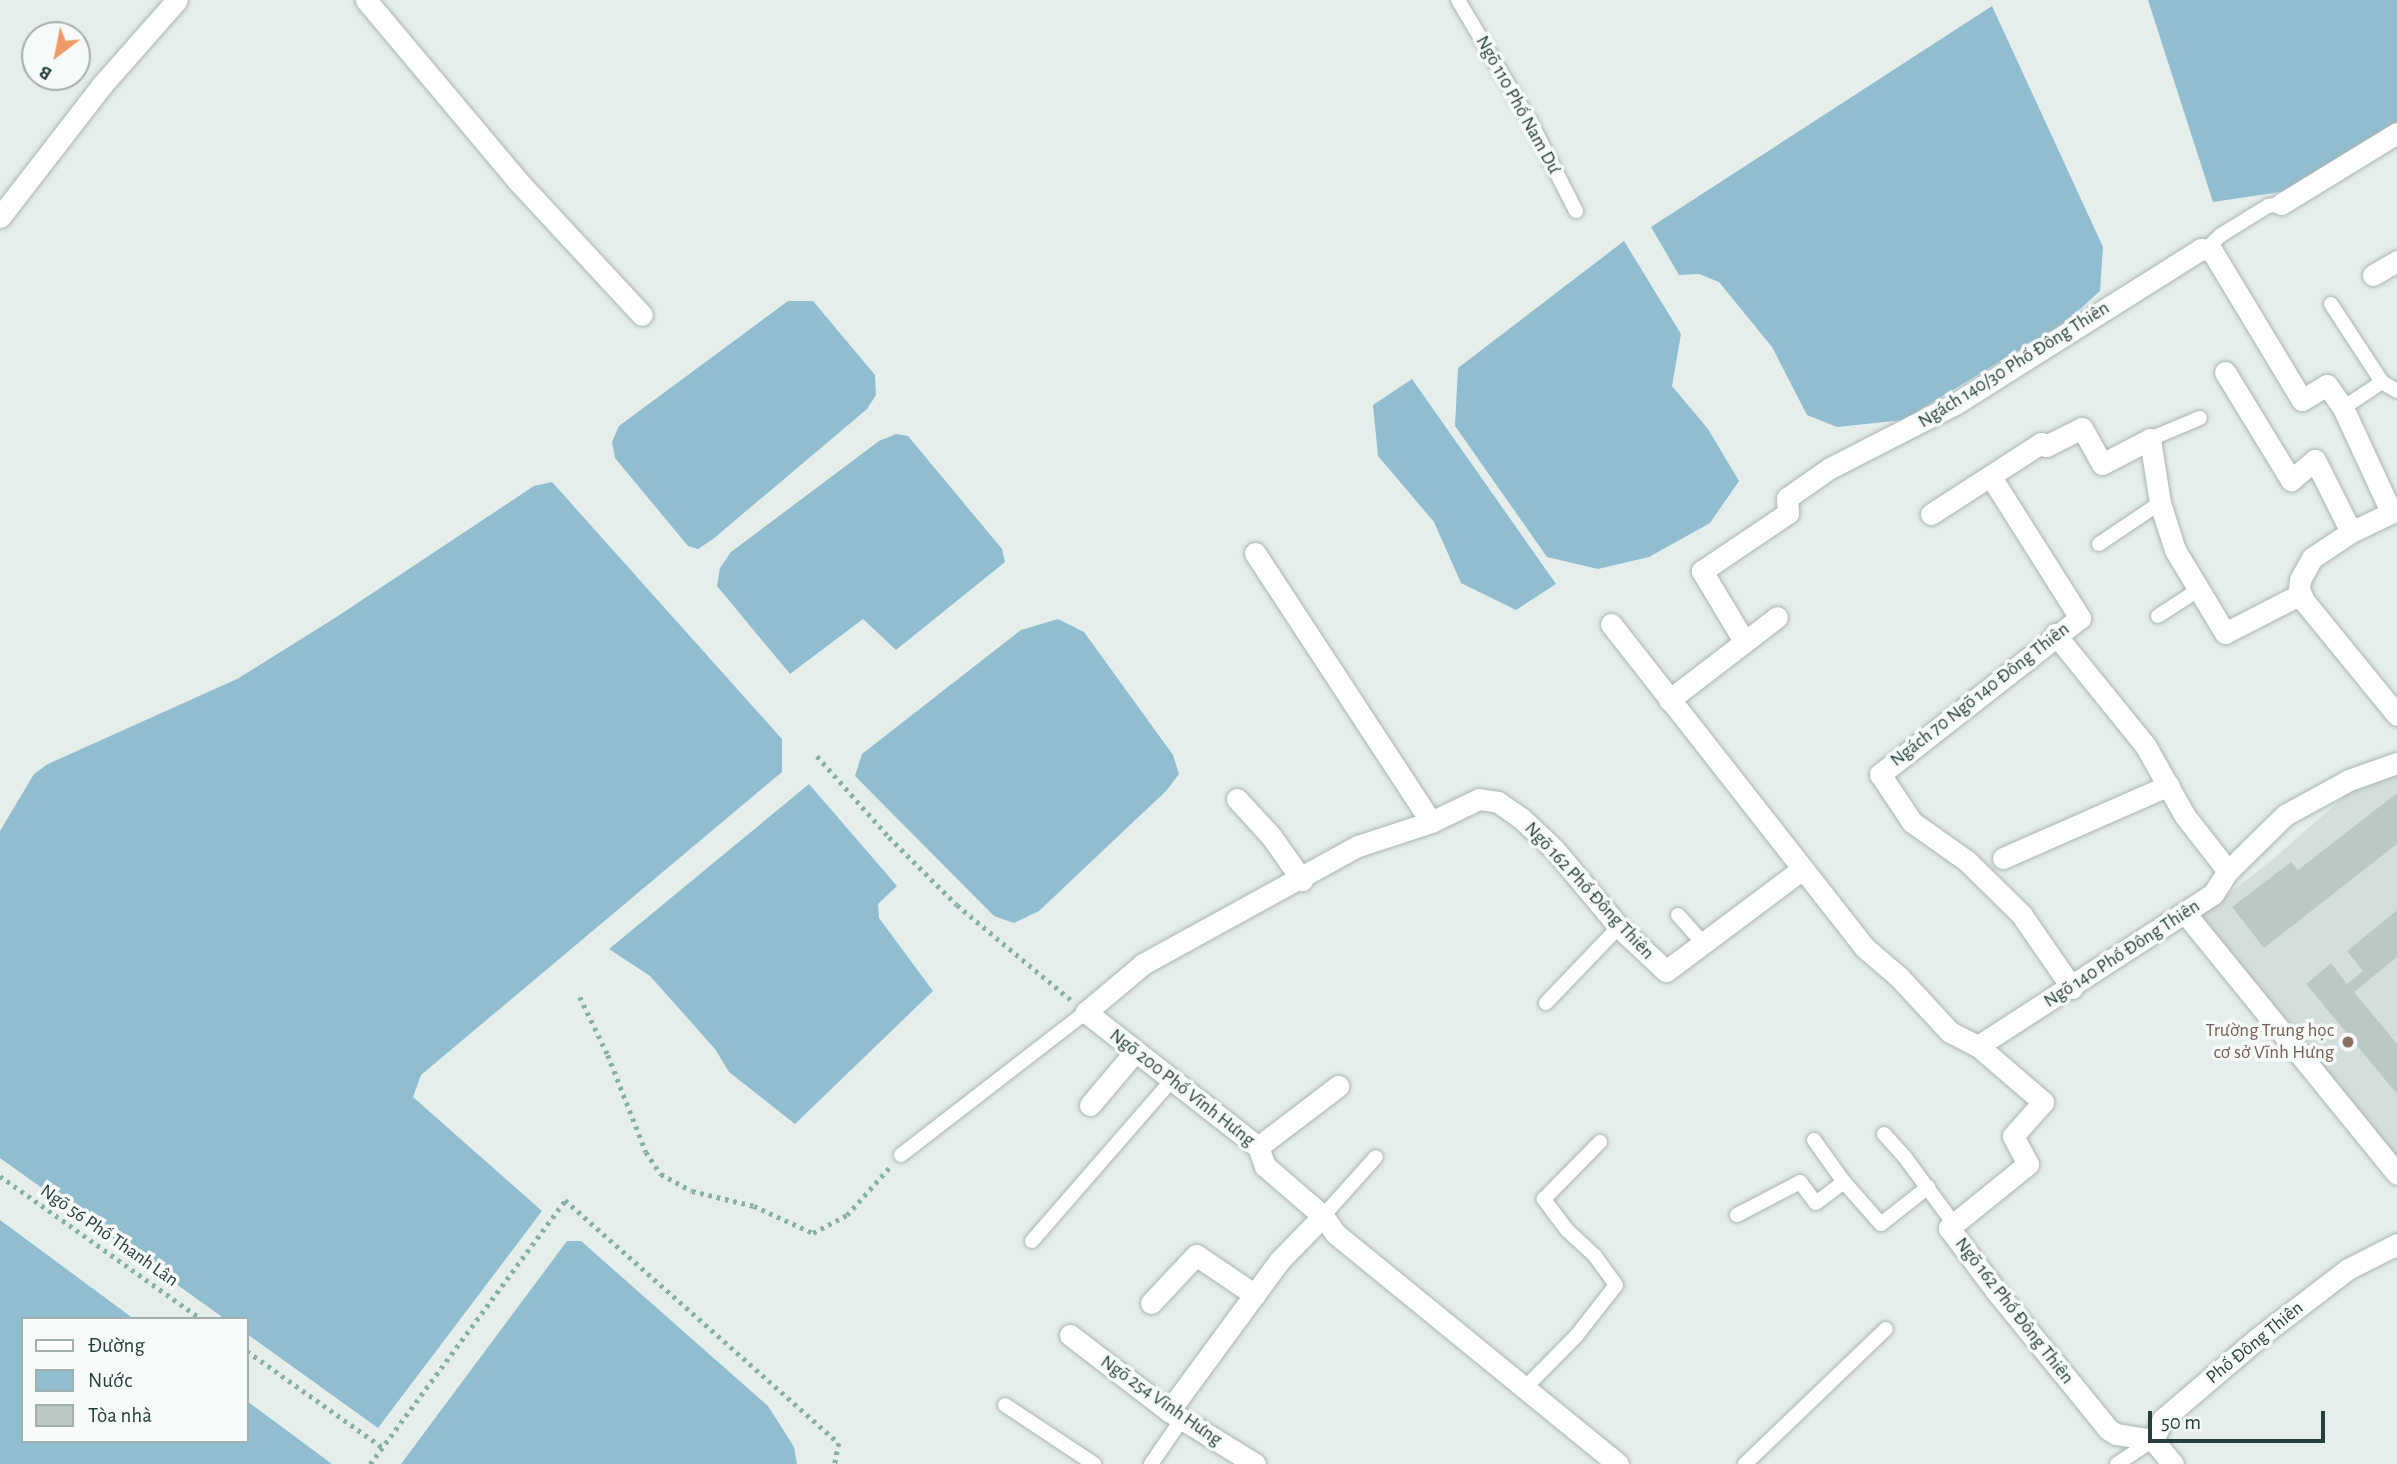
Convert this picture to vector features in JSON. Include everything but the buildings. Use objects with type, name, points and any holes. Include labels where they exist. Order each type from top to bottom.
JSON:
[{"type":"street","points":[[0,217],[102,85],[177,0]]},
{"type":"street","points":[[366,0],[516,179],[642,315]]},
{"type":"street","points":[[2281,204],[2397,133]]},
{"type":"street","points":[[2207,248],[2302,400],[2327,385],[2343,408],[2394,511],[2351,532],[2312,558],[2300,580],[2301,594],[2397,715]]},
{"type":"street","name":"Ngách 140/30 Phố Đông Thiên","points":[[1744,641],[1702,571],[1788,513],[1787,498],[1830,468],[1955,404],[2190,256],[2207,248]]},
{"type":"street","points":[[2372,275],[2397,261]]},
{"type":"street","points":[[2225,372],[2291,480],[2315,460],[2351,532]]},
{"type":"street","points":[[1931,514],[2040,443],[2046,446],[2082,428],[2102,464],[2150,439],[2160,503],[2175,550],[2225,634],[2301,594]]},
{"type":"street","name":"Ngách 70 Ngõ 140 Đông Thiên","points":[[1991,477],[2080,618],[1880,774],[1912,822],[1967,861],[2021,914],[2072,988]]},
{"type":"street","points":[[1255,554],[1431,822]]},
{"type":"street","points":[[1669,700],[1777,617]]},
{"type":"street","points":[[1611,624],[1801,870]]},
{"type":"street","points":[[2055,635],[2145,745],[2185,816],[2228,871]]},
{"type":"street","name":"Ngõ 140 Phố Đông Thiên","points":[[1978,1046],[2072,988],[2213,894],[2228,871],[2284,815],[2348,780],[2397,764]]},
{"type":"street","points":[[2004,858],[2169,785]]},
{"type":"street","points":[[1237,799],[1271,836],[1303,880]]},
{"type":"street","name":"Ngõ 162 Phố Đông Thiên","points":[[1086,1012],[1143,964],[1303,880],[1358,846],[1431,822],[1479,799],[1505,806],[1554,849],[1619,927],[1666,971],[1801,870],[1864,947],[1899,977],[1950,1032],[1978,1046],[2043,1102],[2013,1136],[2028,1164],[1949,1228],[1988,1281],[2108,1429],[2116,1434],[2153,1440]]},
{"type":"street","points":[[2185,913],[2397,1174]]},
{"type":"street","name":"Ngõ 200 Phố Vĩnh Hưng","points":[[1086,1012],[1134,1053],[1258,1147],[1265,1166],[1323,1216],[1335,1233],[1618,1464]]},
{"type":"street","points":[[1090,1105],[1134,1053]]},
{"type":"street","points":[[1258,1147],[1338,1086]]},
{"type":"street","points":[[1176,1415],[1280,1260],[1323,1216]]},
{"type":"street","name":"Phố Đông Thiên","points":[[2153,1440],[2163,1419],[2259,1337],[2348,1269],[2397,1244]]},
{"type":"street","points":[[1151,1303],[1196,1255],[1255,1295]]},
{"type":"street","name":"Ngõ 254 Vĩnh Hưng","points":[[1070,1335],[1176,1415],[1255,1464]]},
{"type":"street","points":[[2153,1440],[2173,1464]]},
{"type":"lane","name":"Ngõ 110 Phố Nam Dư","points":[[1458,0],[1531,123],[1576,211]]},
{"type":"lane","points":[[2207,248],[2221,235],[2268,206],[2281,204]]},
{"type":"lane","points":[[2331,304],[2382,382],[2397,391]]},
{"type":"lane","points":[[2343,408],[2382,382]]},
{"type":"lane","points":[[2150,439],[2200,418]]},
{"type":"lane","points":[[2099,544],[2160,503]]},
{"type":"lane","points":[[2158,616],[2198,590]]},
{"type":"lane","points":[[1678,915],[1704,945]]},
{"type":"lane","points":[[1546,1003],[1619,927]]},
{"type":"lane","points":[[901,1155],[1086,1012]]},
{"type":"lane","points":[[1032,1241],[1171,1082]]},
{"type":"lane","points":[[1884,1134],[1928,1187],[1954,1224]]},
{"type":"lane","points":[[1814,1140],[1844,1182],[1881,1224],[1928,1187]]},
{"type":"lane","points":[[1525,1388],[1577,1335],[1616,1285],[1595,1256],[1566,1230],[1544,1199],[1601,1142]]},
{"type":"lane","points":[[1323,1216],[1376,1157]]},
{"type":"lane","points":[[1737,1215],[1800,1182],[1816,1203],[1844,1182]]},
{"type":"lane","points":[[1745,1464],[1886,1329]]},
{"type":"lane","points":[[1004,1405],[1094,1464]]},
{"type":"lane","points":[[1151,1464],[1176,1415]]},
{"type":"lane","points":[[2117,1464],[2153,1440]]},
{"type":"path","points":[[817,756],[889,837],[957,905],[1086,1012]]},
{"type":"path","points":[[580,997],[608,1055],[646,1152],[661,1174],[692,1191],[754,1206],[813,1233],[847,1215],[901,1155]]},
{"type":"path","name":"Ngõ 56 Phố Thanh Lân","points":[[0,1175],[198,1317]]},
{"type":"path","points":[[370,1464],[565,1199],[839,1443],[835,1464]]},
{"type":"path","points":[[248,1352],[382,1447]]},
{"type":"shaded area","name":"Trường Trung học cơ sở Vĩnh Hưng","points":[[2397,773],[2397,1167],[2199,917],[2272,860],[2353,789]]},
{"type":"water","points":[[2148,0],[2397,0],[2397,129],[2287,191],[2213,202]]},
{"type":"water","points":[[1992,6],[2103,247],[2100,291],[2067,321],[1903,420],[1837,427],[1807,415],[1772,347],[1719,282],[1699,274],[1679,275],[1651,227]]},
{"type":"water","points":[[1624,241],[1681,334],[1672,386],[1708,429],[1739,481],[1710,523],[1649,557],[1598,569],[1547,557],[1455,426],[1458,368]]},
{"type":"water","points":[[788,301],[813,301],[875,375],[876,395],[867,409],[713,539],[698,549],[688,546],[615,458],[612,442],[619,426]]},
{"type":"water","points":[[1412,379],[1556,584],[1516,610],[1461,583],[1434,522],[1378,456],[1373,405]]},
{"type":"water","points":[[896,434],[908,436],[1002,549],[1005,562],[896,650],[863,619],[790,674],[717,586],[720,568],[731,552],[879,441]]},
{"type":"water","points":[[552,482],[782,739],[782,772],[421,1075],[413,1097],[542,1211],[378,1428],[248,1335],[248,1317],[222,1317],[0,1158],[0,831],[34,774],[48,764],[237,679],[338,616],[534,486]]},
{"type":"water","points":[[1058,619],[1084,632],[1173,755],[1179,774],[1166,791],[1039,911],[1014,923],[994,916],[855,776],[862,754],[1021,630]]},
{"type":"water","points":[[809,784],[897,886],[878,904],[879,918],[933,991],[795,1124],[729,1072],[715,1049],[650,976],[609,949]]},
{"type":"water","points":[[0,1220],[131,1317],[21,1317],[21,1443],[248,1443],[248,1402],[332,1464],[0,1464]]},
{"type":"water","points":[[567,1241],[581,1241],[768,1406],[794,1447],[797,1464],[401,1464]]},
{"type":"place","name":"Trường Trung học cơ sở Vĩnh Hưng","points":[[2348,1042]]}]
